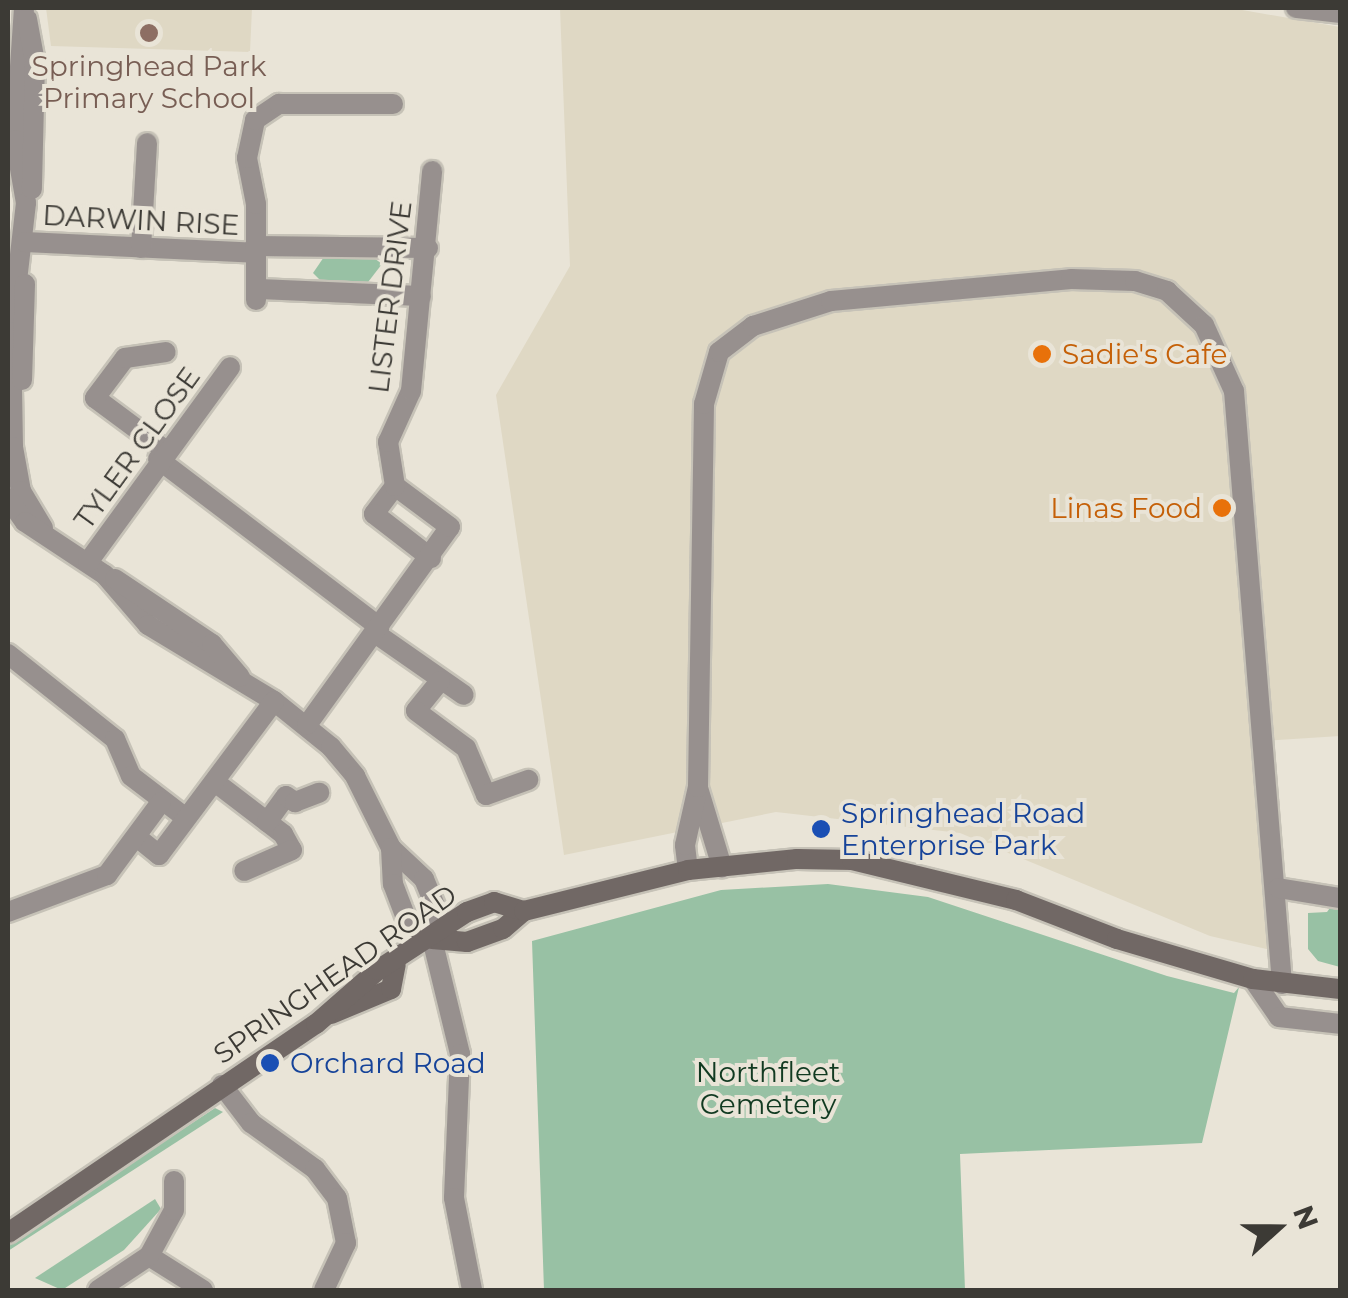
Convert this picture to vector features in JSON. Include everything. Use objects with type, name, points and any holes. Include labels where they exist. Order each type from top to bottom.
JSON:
[{"type":"main road","name":"SPRINGHEAD ROAD","points":[[8,1232],[330,1014],[350,991],[396,964],[467,912],[494,902],[524,911],[688,870],[808,859],[903,868],[1253,979],[1340,989]]},
{"type":"main road","points":[[432,938],[467,942],[504,929],[524,911]]},
{"type":"street","points":[[24,8],[35,62],[25,242],[12,332],[15,395],[10,457],[21,491],[44,531]]},
{"type":"street","points":[[1296,8],[1340,13]]},
{"type":"street","points":[[392,104],[279,104],[255,120],[247,158],[257,295],[421,296]]},
{"type":"street","points":[[141,248],[147,143]]},
{"type":"street","name":"LISTER DRIVE","points":[[431,558],[374,514],[395,486],[388,442],[411,390],[428,248],[432,171]]},
{"type":"street","name":"DARWIN RISE","points":[[25,242],[141,248],[428,248]]},
{"type":"street","points":[[688,870],[685,846],[698,786],[704,404],[710,368],[723,348],[760,323],[831,301],[1071,279],[1135,281],[1167,291],[1200,320],[1232,380],[1278,888],[1282,984]]},
{"type":"street","points":[[166,352],[125,358],[95,398],[440,681]]},
{"type":"street","name":"TYLER CLOSE","points":[[97,569],[161,455],[230,366]]},
{"type":"street","points":[[307,725],[431,558],[450,526],[395,486]]},
{"type":"street","points":[[8,498],[20,518],[204,637],[244,683],[307,725],[355,776],[390,848],[393,884],[408,920],[432,938]]},
{"type":"street","points":[[8,654],[115,740],[131,776],[186,818]]},
{"type":"street","points":[[464,696],[444,677],[416,710],[466,748],[486,795],[528,780]]},
{"type":"street","points":[[138,838],[159,855],[274,701]]},
{"type":"street","points":[[215,782],[267,822],[292,850],[244,870]]},
{"type":"street","points":[[698,786],[722,867]]},
{"type":"street","points":[[267,822],[286,796],[295,802],[320,792]]},
{"type":"street","points":[[8,912],[102,878],[138,838],[161,802]]},
{"type":"street","points":[[390,848],[424,879],[440,918],[432,938],[460,1054],[454,1206],[472,1290]]},
{"type":"street","points":[[1278,888],[1340,898]]},
{"type":"street","points":[[1253,979],[1279,1017],[1340,1024]]},
{"type":"street","points":[[222,1086],[251,1124],[315,1169],[337,1198],[345,1250],[324,1290]]},
{"type":"street","points":[[98,1290],[149,1256],[174,1210],[174,1181]]},
{"type":"street","points":[[149,1256],[203,1290]]},
{"type":"shaded area","name":"Springhead Park Primary School","points":[[46,8],[252,8],[250,52],[51,46]]},
{"type":"shaded area","points":[[560,8],[1231,8],[1340,27],[1340,736],[1263,741],[1292,955],[1210,936],[960,833],[776,812],[564,855],[496,395],[570,266]]},
{"type":"green space","points":[[326,254],[370,255],[382,264],[365,286],[325,285],[313,273]]},
{"type":"green space","name":"Northfleet Cemetery","points":[[828,884],[928,897],[1167,976],[1234,993],[1239,987],[1202,1143],[960,1154],[965,1290],[544,1290],[532,941],[721,890]]},
{"type":"green space","points":[[1332,905],[1340,909],[1340,967],[1318,961],[1308,949],[1308,913],[1327,912]]},
{"type":"green space","points":[[215,1108],[223,1112],[8,1251],[8,1244]]},
{"type":"green space","points":[[155,1199],[161,1209],[124,1250],[62,1290],[35,1278]]},
{"type":"place","name":"Springhead Park Primary School","points":[[149,33]]},
{"type":"place","name":"Sadie's Cafe","points":[[1042,354]]},
{"type":"place","name":"Linas Food","points":[[1222,508]]},
{"type":"place","name":"Springhead Road Enterprise Park","points":[[821,829]]},
{"type":"place","name":"Orchard Road","points":[[270,1063]]}]
